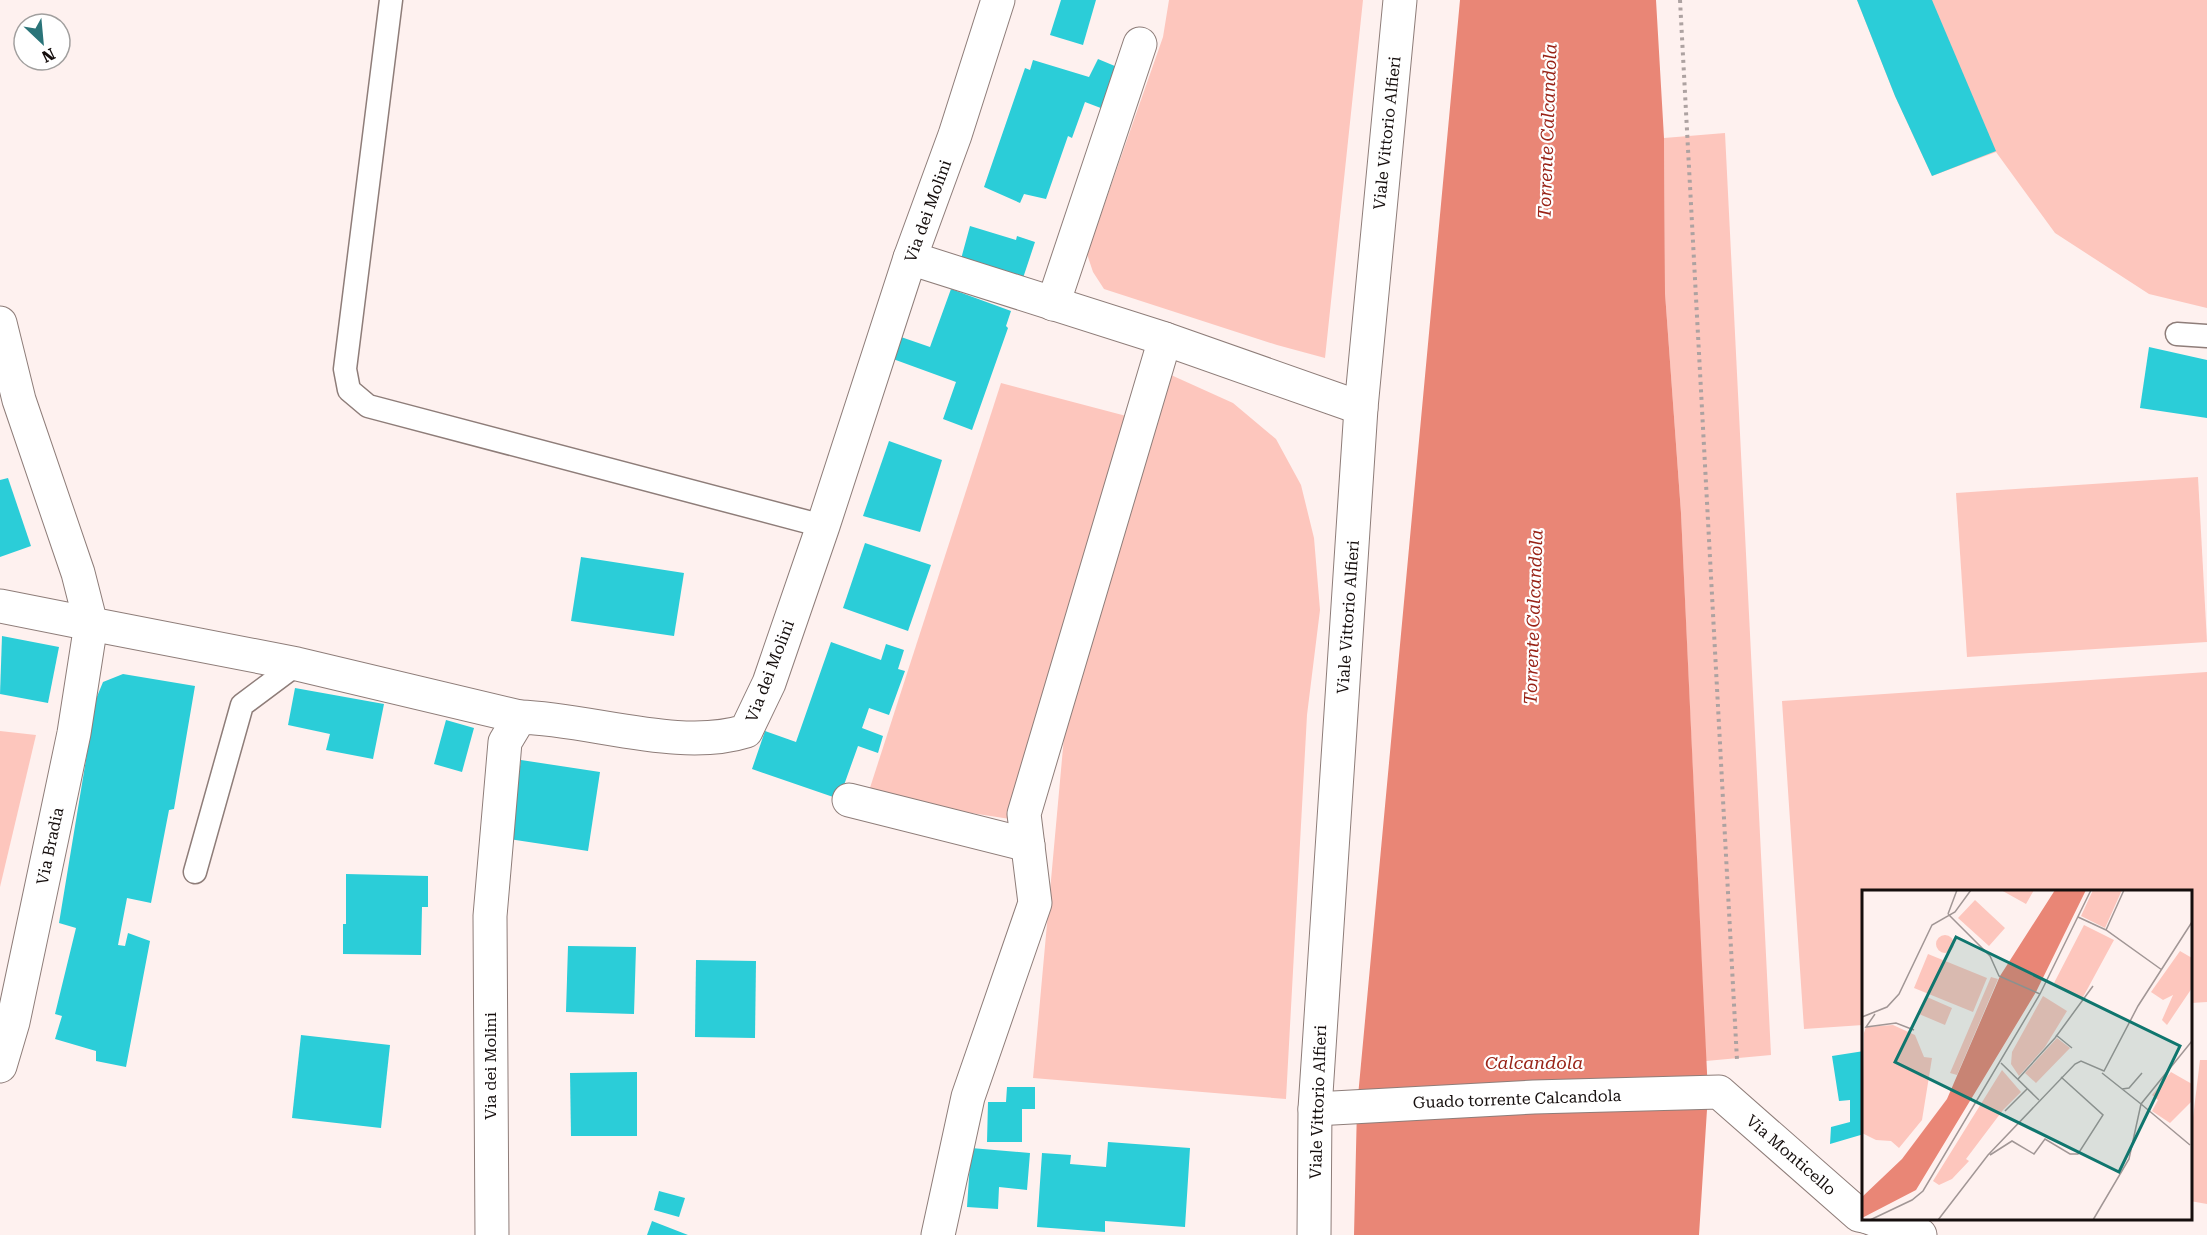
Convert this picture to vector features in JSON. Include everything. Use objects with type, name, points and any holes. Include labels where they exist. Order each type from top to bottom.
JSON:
[{"type":"street","name":"Via dei Molini","points":[[492,1235],[490,915],[505,741],[520,717],[546,718],[674,737],[704,739],[746,732],[769,683],[823,526],[910,258],[955,135],[998,0]]},
{"type":"street","name":"Viale Vittorio Alfieri","points":[[1314,1235],[1315,1109],[1361,408],[1400,0]]},
{"type":"street","points":[[1053,304],[1140,44]]},
{"type":"street","points":[[910,258],[1165,339],[1361,408]]},
{"type":"street","name":"Via Bradia","points":[[0,323],[19,399],[78,573],[91,624],[74,733],[13,1022],[0,1066]]},
{"type":"street","points":[[939,1235],[968,1097],[1035,903],[1024,814],[1165,339]]},
{"type":"street","points":[[0,606],[297,664],[520,717]]},
{"type":"street","points":[[849,800],[1028,845]]},
{"type":"street","name":"Guado torrente Calcandola","points":[[1315,1109],[1534,1097],[1719,1092]]},
{"type":"street","name":"Via Monticello","points":[[1719,1092],[1862,1216]]},
{"type":"street","points":[[1876,1220],[1920,1235]]},
{"type":"lane","points":[[391,0],[345,369],[349,390],[368,406],[823,526]]},
{"type":"lane","points":[[2178,334],[2207,336]]},
{"type":"lane","points":[[195,872],[242,705],[297,664]]},
{"type":"path","points":[[1680,0],[1739,1084],[1719,1092]]},
{"type":"shaded area","points":[[1169,0],[1363,0],[1325,358],[1277,345],[1104,289],[1093,272],[1087,254],[1163,37]]},
{"type":"shaded area","points":[[1857,0],[2207,0],[2207,308],[2149,294],[2055,233],[1996,152],[1932,176],[1895,96]]},
{"type":"shaded area","points":[[1725,133],[1771,1055],[1706,1061],[1681,513],[1665,293],[1664,138]]},
{"type":"shaded area","points":[[1171,375],[1233,403],[1276,439],[1301,485],[1314,538],[1320,610],[1307,715],[1286,1099],[1033,1078],[1067,704]]},
{"type":"shaded area","points":[[1001,383],[1130,417],[1010,819],[867,797]]},
{"type":"shaded area","points":[[2198,477],[2207,642],[1967,657],[1956,493]]},
{"type":"shaded area","points":[[2207,672],[2207,1002],[2192,1003],[2192,890],[1862,890],[1862,1025],[1804,1029],[1782,701]]},
{"type":"shaded area","points":[[0,731],[36,735],[0,887]]},
{"type":"shaded area","points":[[2200,1060],[2207,1060],[2207,1204],[2192,1201],[2192,1126]]},
{"type":"water","name":"Calcandola","points":[[1460,0],[1656,0],[1664,138],[1665,293],[1681,513],[1708,1094],[1699,1235],[1354,1235],[1357,1107]]},
{"type":"building","points":[[1061,0],[1096,0],[1083,45],[1050,35]]},
{"type":"building","points":[[1857,0],[1932,0],[1996,151],[1932,176],[1895,96]]},
{"type":"building","points":[[1098,59],[1122,69],[1106,110],[1085,102],[1072,138],[1068,136],[1046,199],[1024,194],[1020,203],[984,187],[1025,68],[1030,70],[1033,60],[1089,77]]},
{"type":"building","points":[[970,226],[1016,240],[1017,236],[1035,242],[1020,287],[961,259]]},
{"type":"building","points":[[951,289],[1011,311],[1006,326],[1008,328],[972,430],[943,419],[956,382],[893,359],[901,337],[930,347]]},
{"type":"building","points":[[2149,347],[2207,360],[2207,418],[2140,408]]},
{"type":"building","points":[[889,441],[942,460],[920,532],[863,516]]},
{"type":"building","points":[[8,478],[31,546],[0,557],[0,480]]},
{"type":"building","points":[[865,543],[931,565],[908,631],[843,608]]},
{"type":"building","points":[[581,557],[684,573],[674,636],[571,621]]},
{"type":"building","points":[[2,636],[59,647],[48,703],[0,694]]},
{"type":"building","points":[[831,642],[881,660],[886,644],[904,650],[898,669],[905,671],[889,715],[869,708],[862,728],[883,736],[878,753],[858,746],[839,799],[752,769],[765,731],[796,742]]},
{"type":"building","points":[[123,674],[195,686],[174,809],[169,810],[151,903],[127,898],[118,945],[125,946],[128,933],[150,941],[126,1067],[96,1061],[96,1051],[55,1039],[62,1016],[55,1014],[76,928],[59,923],[96,699],[103,682]]},
{"type":"building","points":[[295,688],[384,704],[373,759],[326,750],[330,734],[288,725]]},
{"type":"building","points":[[446,720],[474,728],[462,772],[434,764]]},
{"type":"building","points":[[521,760],[600,772],[588,851],[509,839]]},
{"type":"building","points":[[346,874],[428,876],[428,907],[422,907],[421,955],[343,954],[343,924],[346,924]]},
{"type":"building","points":[[568,946],[636,947],[634,1014],[566,1012]]},
{"type":"building","points":[[696,960],[756,961],[755,1038],[695,1037]]},
{"type":"building","points":[[301,1035],[390,1045],[381,1128],[292,1118]]},
{"type":"building","points":[[1862,1051],[1862,1135],[1830,1144],[1831,1127],[1850,1122],[1850,1100],[1839,1101],[1832,1056]]},
{"type":"building","points":[[637,1072],[637,1136],[571,1136],[570,1073]]},
{"type":"building","points":[[1007,1087],[1035,1087],[1035,1109],[1022,1109],[1022,1142],[987,1142],[988,1102],[1006,1102]]},
{"type":"building","points":[[1108,1142],[1190,1148],[1185,1227],[1105,1221],[1105,1232],[1037,1227],[1042,1153],[1071,1155],[1070,1164],[1106,1167]]},
{"type":"building","points":[[971,1148],[1030,1153],[1027,1190],[999,1187],[998,1209],[967,1207]]},
{"type":"building","points":[[659,1191],[685,1198],[679,1217],[654,1210]]},
{"type":"building","points":[[652,1221],[688,1235],[647,1235]]},
{"type":"water label","name":"Torrente Calcandola","points":[[1547,131]]},
{"type":"water label","name":"Torrente Calcandola","points":[[1533,617]]}]
